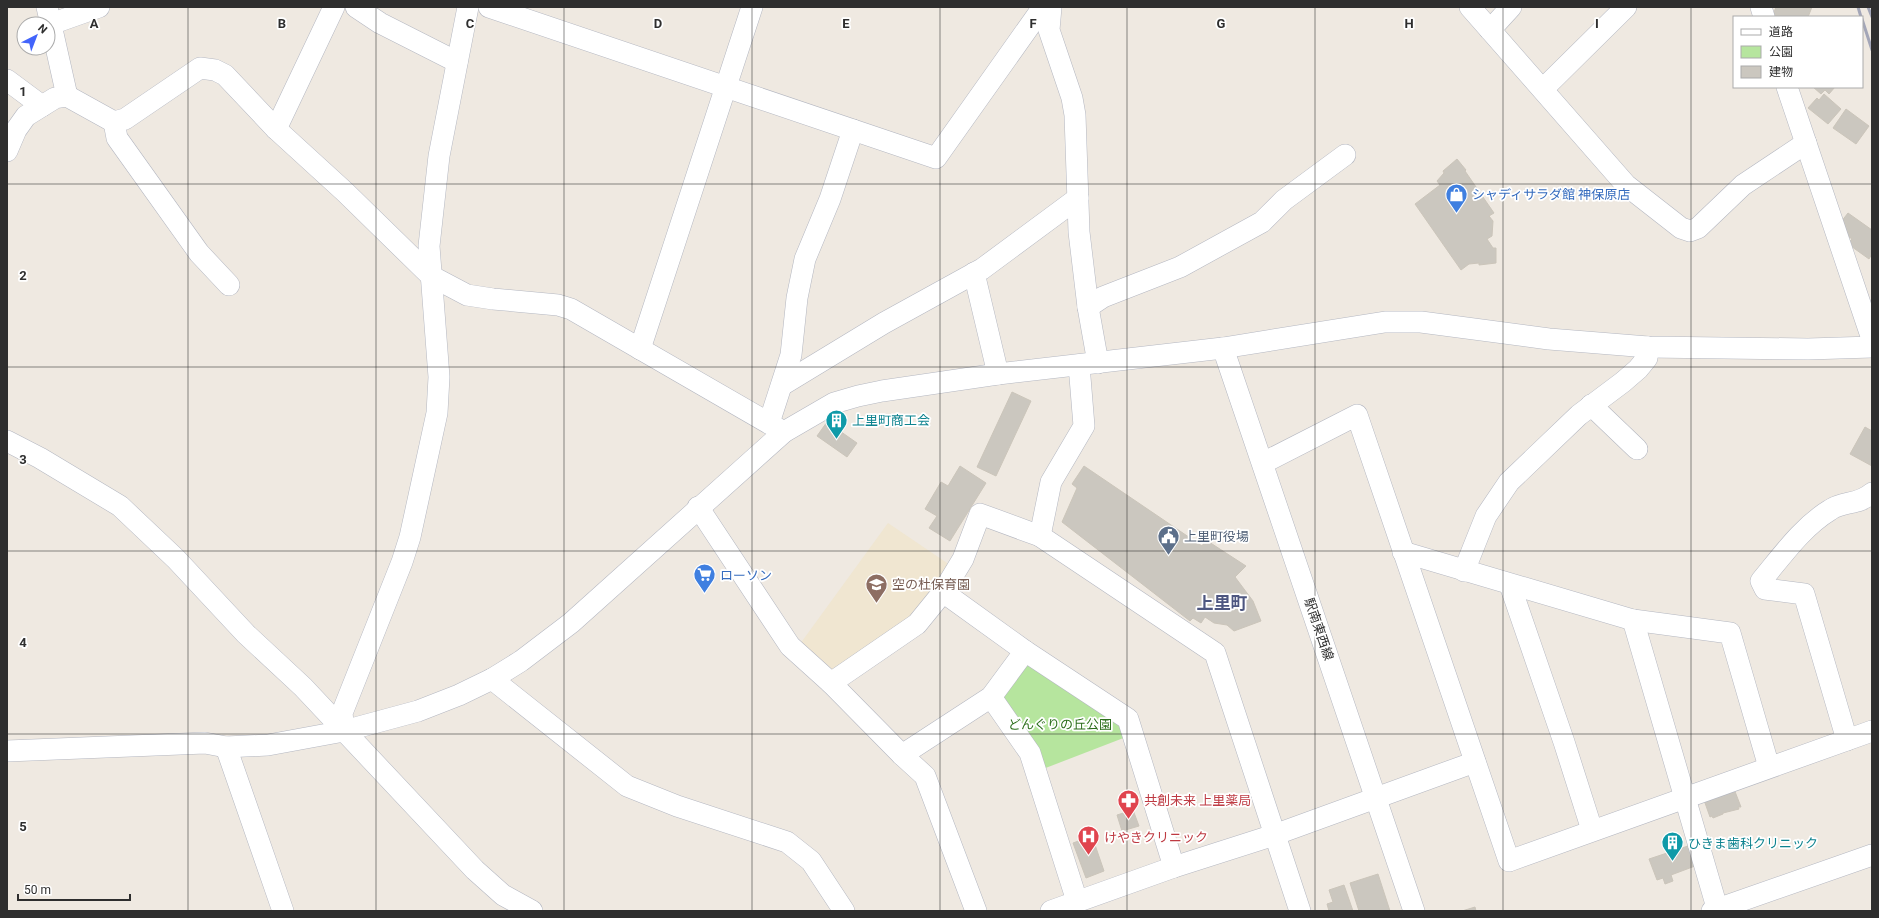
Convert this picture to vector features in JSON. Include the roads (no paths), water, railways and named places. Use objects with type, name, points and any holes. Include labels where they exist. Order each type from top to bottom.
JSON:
[{"type":"street","points":[[67,96],[49,15],[99,7]]},
{"type":"street","points":[[276,129],[334,7]]},
{"type":"street","points":[[356,7],[380,23],[456,62]]},
{"type":"street","points":[[344,731],[342,713],[402,562],[410,536],[437,413],[439,377],[429,246],[439,156],[467,7]]},
{"type":"street","points":[[489,7],[936,158],[1043,7]]},
{"type":"street","points":[[640,349],[752,7]]},
{"type":"street","points":[[1040,536],[1051,482],[1084,426],[1089,364],[1088,306],[1079,232],[1075,115],[1072,98],[1049,30],[1051,7]]},
{"type":"street","points":[[1470,7],[1626,185],[1681,228],[1690,231],[1698,228],[1743,184],[1806,143]]},
{"type":"street","points":[[1490,30],[1511,7]]},
{"type":"street","points":[[1543,90],[1626,7]]},
{"type":"street","points":[[7,151],[19,125],[26,116],[55,98],[67,96],[114,122],[125,119],[200,68],[215,70],[225,76],[276,129],[345,192],[431,276],[467,296],[493,300],[558,304],[571,309],[776,428]]},
{"type":"street","points":[[7,80],[42,106]]},
{"type":"street","points":[[1787,88],[1872,339]]},
{"type":"street","points":[[114,122],[117,138],[199,253],[229,285]]},
{"type":"street","points":[[776,428],[782,385],[792,355],[797,298],[805,259],[830,199],[853,130]]},
{"type":"street","points":[[1088,306],[1103,297],[1180,267],[1262,222],[1284,200],[1344,155]]},
{"type":"street","points":[[782,385],[884,323],[974,273],[1078,198]]},
{"type":"street","points":[[974,273],[998,374]]},
{"type":"street","points":[[7,750],[204,743],[226,747],[268,745],[344,731],[418,710],[458,695],[492,679],[521,661],[571,623],[698,507],[776,428],[834,404],[858,396],[998,374],[1223,348],[1385,322],[1421,322],[1549,339],[1648,347],[1800,349],[1872,347]]},
{"type":"street","points":[[1464,571],[1486,516],[1509,482],[1591,405],[1617,387],[1638,369],[1647,358],[1648,347]]},
{"type":"street","name":"駅南東西線","points":[[1223,348],[1414,911]]},
{"type":"street","points":[[1591,405],[1637,449]]},
{"type":"street","points":[[1263,463],[1357,415],[1509,861],[1592,830],[1872,731]]},
{"type":"street","points":[[7,441],[40,458],[120,506],[176,559],[246,634],[303,687],[475,870],[503,895],[532,911]]},
{"type":"street","points":[[1847,740],[1804,594],[1765,589],[1761,581],[1800,534],[1830,509],[1865,499],[1872,493]]},
{"type":"street","points":[[698,507],[790,646],[830,682],[902,755],[926,776],[976,911]]},
{"type":"street","points":[[830,682],[918,624],[943,592],[963,559],[980,514],[1040,536],[1215,653],[1300,911]]},
{"type":"street","points":[[1403,552],[1632,620],[1730,633],[1769,768]]},
{"type":"street","points":[[1510,584],[1564,742],[1592,830]]},
{"type":"street","points":[[943,592],[1025,651],[1128,719],[1174,867]]},
{"type":"street","points":[[1632,620],[1685,798],[1716,910],[1872,854]]},
{"type":"street","points":[[902,755],[991,697],[1025,651]]},
{"type":"street","points":[[492,679],[627,786],[677,806],[787,842],[811,861],[844,911]]},
{"type":"street","points":[[991,697],[1030,753],[1077,901]]},
{"type":"street","points":[[226,747],[283,911]]},
{"type":"street","points":[[1051,911],[1174,867],[1274,834],[1475,762]]},
{"type":"railway","points":[[1858,7],[1861,16]]},
{"type":"railway","points":[[1868,7],[1872,17]]},
{"type":"railway","points":[[1863,22],[1872,50]]},
{"type":"place","name":"シャディサラダ館 神保原店","points":[[1457,214]]},
{"type":"place","name":"上里町商工会","points":[[837,440]]},
{"type":"place","name":"上里町役場","points":[[1168,556]]},
{"type":"place","name":"ローソン","points":[[704,594]]},
{"type":"place","name":"空の杜保育園","points":[[877,604]]},
{"type":"place","name":"共創未来 上里薬局","points":[[1128,820]]},
{"type":"place","name":"けやきクリニック","points":[[1089,856]]},
{"type":"place","name":"ひきま歯科クリニック","points":[[1672,862]]},
{"type":"district","name":"上里町","points":[[1222,603]]},
{"type":"park label","name":"どんぐりの丘公園","points":[[1060,724]]}]
